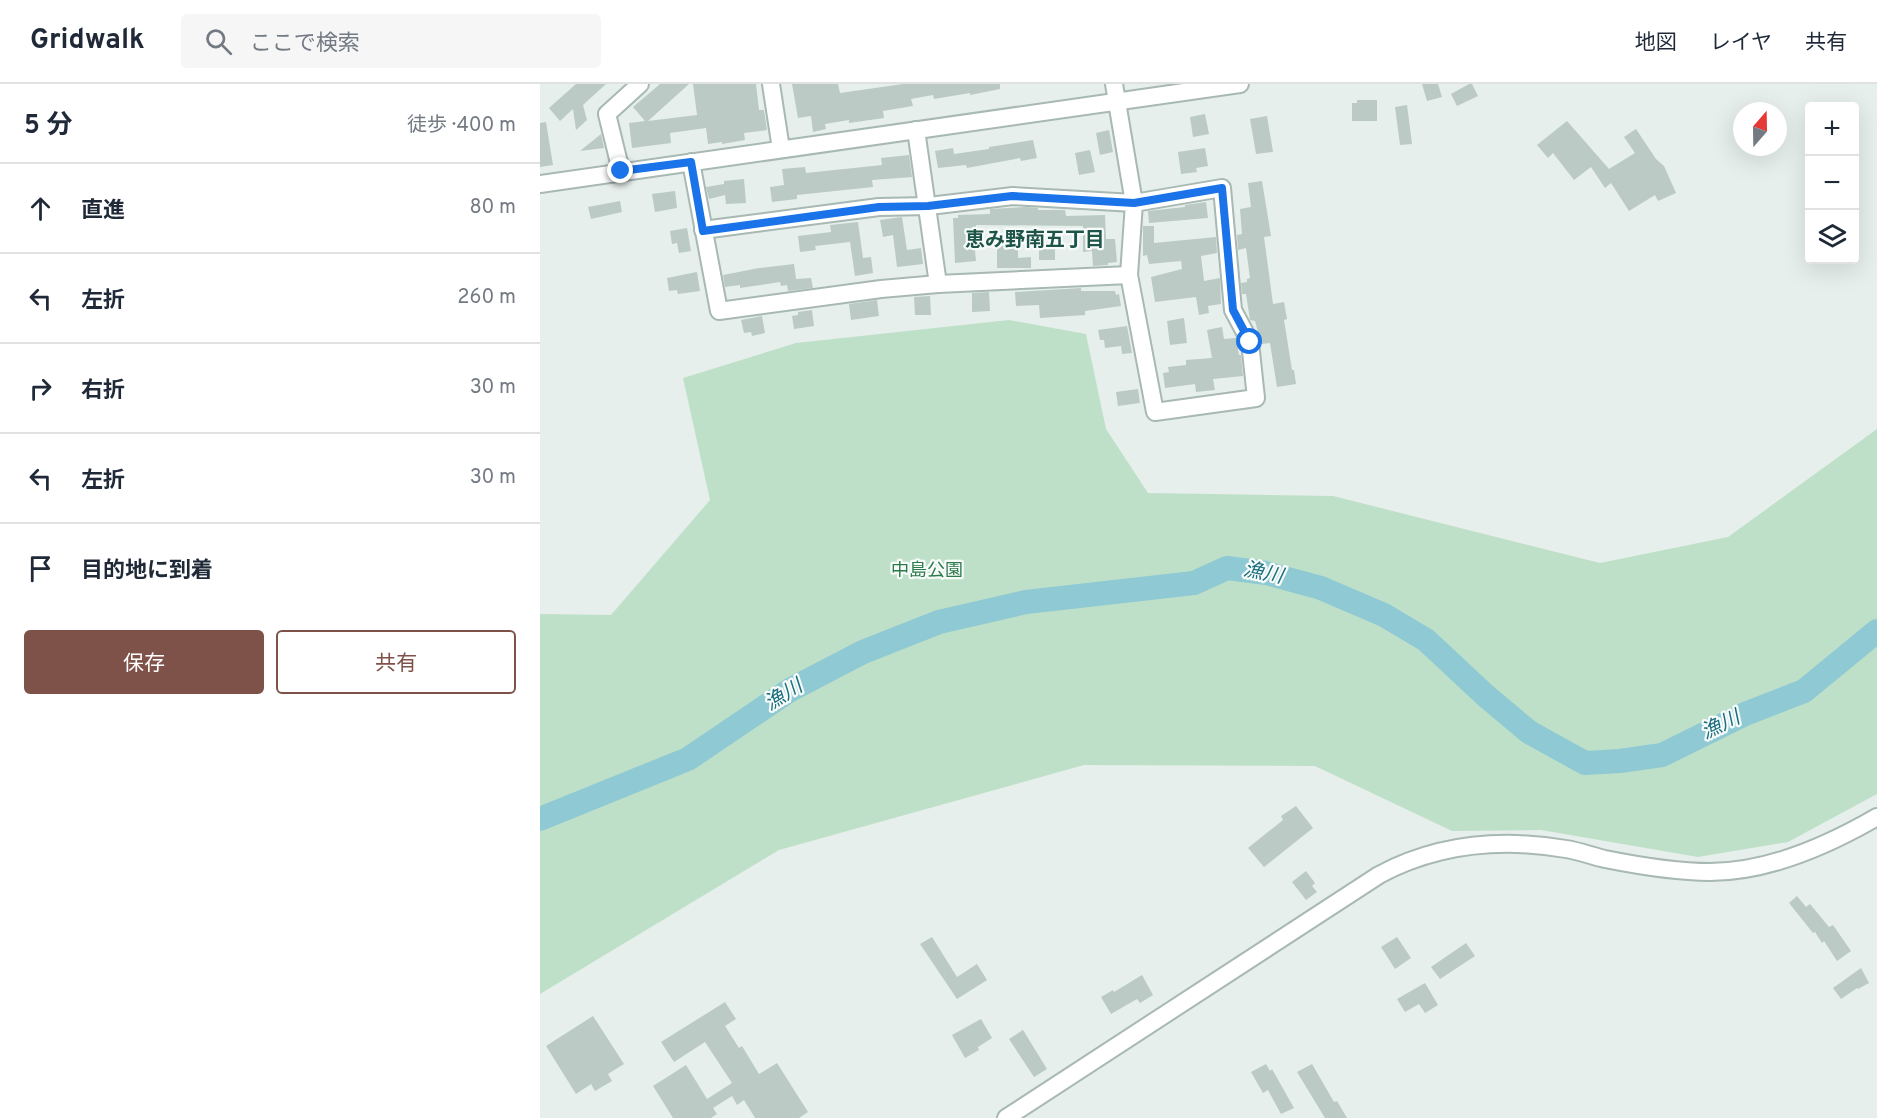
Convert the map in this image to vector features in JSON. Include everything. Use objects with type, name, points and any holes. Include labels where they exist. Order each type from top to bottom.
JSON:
[{"type":"street","points":[[621,171],[607,114],[640,84]]},
{"type":"street","points":[[771,84],[781,149]]},
{"type":"street","points":[[703,231],[879,207],[928,206],[1012,196],[1134,203],[1222,188],[1233,310],[1250,342],[1256,398],[1155,412],[1129,275],[1134,203],[1114,84]]},
{"type":"street","points":[[540,184],[1239,84]]},
{"type":"street","points":[[916,130],[938,284]]},
{"type":"street","points":[[691,162],[719,311],[881,289],[1129,275]]},
{"type":"street","points":[[1006,1118],[1379,875],[1413,859],[1447,849],[1490,844],[1531,845],[1567,849],[1670,870],[1711,872],[1750,867],[1792,857],[1827,843],[1877,817]]},
{"type":"green space","name":"中島公園","points":[[1009,320],[1086,334],[1106,429],[1148,493],[1333,496],[1600,563],[1728,537],[1877,429],[1877,794],[1788,842],[1698,857],[1541,830],[1452,831],[1315,766],[1084,765],[779,850],[540,994],[540,614],[611,615],[710,500],[683,378],[796,343]]},
{"type":"building","points":[[576,84],[606,84],[583,105],[587,120],[576,130],[573,109],[560,121],[549,108]]},
{"type":"building","points":[[660,84],[689,84],[648,121],[697,115],[693,84],[756,84],[759,110],[764,110],[767,130],[744,133],[745,140],[708,144],[706,128],[670,133],[671,143],[632,148],[629,123],[645,121],[633,107]]},
{"type":"building","points":[[792,84],[838,84],[840,93],[903,84],[1000,84],[1000,89],[970,95],[970,93],[934,99],[933,95],[911,99],[913,106],[883,111],[884,118],[825,124],[826,129],[813,132],[811,116],[798,118]]},
{"type":"building","points":[[1422,84],[1438,84],[1442,97],[1427,101]]},
{"type":"building","points":[[1472,84],[1478,96],[1457,106],[1451,94]]},
{"type":"building","points":[[1357,100],[1377,100],[1377,121],[1352,121],[1352,103],[1357,103]]},
{"type":"building","points":[[1407,105],[1412,144],[1400,145],[1395,107]]},
{"type":"building","points":[[1205,114],[1209,134],[1193,137],[1190,117]]},
{"type":"building","points":[[1267,116],[1273,152],[1256,154],[1250,119]]},
{"type":"building","points":[[1567,121],[1609,169],[1635,153],[1624,137],[1636,129],[1656,159],[1664,166],[1676,193],[1658,201],[1655,195],[1629,211],[1611,183],[1605,188],[1591,167],[1574,180],[1553,153],[1548,158],[1537,145]]},
{"type":"building","points":[[546,122],[553,165],[540,167],[540,123]]},
{"type":"building","points":[[1109,130],[1113,152],[1100,155],[1096,133]]},
{"type":"building","points":[[601,134],[604,148],[580,151]]},
{"type":"building","points":[[1033,140],[1037,158],[1021,161],[1020,158],[967,168],[966,165],[938,168],[935,151],[953,148],[954,154]]},
{"type":"building","points":[[1205,148],[1208,166],[1196,168],[1197,172],[1181,174],[1178,152]]},
{"type":"building","points":[[1090,150],[1095,172],[1079,175],[1075,153]]},
{"type":"building","points":[[909,155],[912,177],[872,180],[873,187],[797,195],[797,199],[772,202],[770,187],[784,185],[782,169],[805,167],[806,173],[882,165],[881,158]]},
{"type":"building","points":[[744,179],[746,203],[726,204],[725,195],[709,199],[706,187],[724,184],[724,181]]},
{"type":"building","points":[[1262,181],[1271,236],[1264,237],[1273,304],[1284,302],[1287,319],[1284,320],[1296,384],[1277,387],[1270,343],[1261,344],[1255,321],[1250,320],[1246,294],[1242,294],[1241,283],[1247,282],[1250,278],[1246,248],[1238,250],[1237,235],[1242,234],[1240,209],[1251,207],[1248,183]]},
{"type":"building","points":[[675,191],[677,208],[655,212],[652,194]]},
{"type":"building","points":[[620,201],[622,212],[591,219],[588,207]]},
{"type":"building","points":[[1206,202],[1208,218],[1149,223],[1148,211]]},
{"type":"building","points":[[1038,208],[1038,210],[1065,210],[1066,216],[1105,215],[1106,239],[1115,239],[1117,262],[1093,266],[1092,251],[1083,252],[1083,226],[976,225],[976,229],[973,229],[976,261],[955,263],[953,218],[958,218],[958,215],[990,214],[990,209]]},
{"type":"building","points":[[902,217],[907,250],[921,248],[923,264],[897,267],[893,235],[883,237],[880,220]]},
{"type":"building","points":[[858,222],[863,258],[871,257],[873,273],[855,276],[850,242],[815,246],[816,250],[800,252],[798,236],[831,232],[830,225]]},
{"type":"building","points":[[1143,226],[1154,226],[1154,243],[1216,237],[1217,253],[1201,256],[1204,281],[1220,278],[1221,304],[1208,306],[1209,313],[1199,315],[1196,297],[1155,302],[1151,277],[1182,269],[1181,261],[1149,264],[1147,255],[1143,256]]},
{"type":"building","points":[[687,228],[691,251],[679,253],[677,243],[672,244],[670,231]]},
{"type":"building","points":[[1039,245],[1055,245],[1055,260],[1039,260]]},
{"type":"building","points":[[997,246],[1018,246],[1018,258],[1031,257],[1031,268],[997,268]]},
{"type":"building","points":[[794,264],[796,279],[811,278],[813,288],[788,291],[787,285],[781,286],[780,282],[740,288],[740,285],[725,287],[723,275]]},
{"type":"building","points":[[697,272],[700,291],[678,294],[677,290],[669,291],[667,278]]},
{"type":"building","points":[[1081,288],[1081,291],[1115,291],[1116,295],[1119,294],[1121,306],[1085,311],[1085,315],[1040,318],[1039,305],[1016,306],[1015,292]]},
{"type":"building","points":[[989,292],[990,311],[972,312],[972,293]]},
{"type":"building","points":[[930,296],[931,315],[915,315],[914,297]]},
{"type":"building","points":[[877,300],[879,316],[851,320],[849,304]]},
{"type":"building","points":[[812,310],[814,326],[794,329],[792,316],[798,315],[798,312]]},
{"type":"building","points":[[762,316],[765,333],[752,336],[751,332],[744,333],[741,320]]},
{"type":"building","points":[[1184,318],[1187,343],[1170,345],[1167,321]]},
{"type":"building","points":[[1127,326],[1132,353],[1122,354],[1121,346],[1105,348],[1104,340],[1100,340],[1098,330]]},
{"type":"building","points":[[1222,327],[1224,339],[1236,338],[1239,355],[1241,355],[1243,376],[1213,379],[1215,390],[1196,392],[1195,384],[1165,388],[1163,373],[1169,372],[1168,367],[1186,365],[1186,360],[1212,358],[1207,330]]},
{"type":"building","points":[[1138,389],[1140,403],[1118,406],[1116,392]]},
{"type":"building","points":[[1296,806],[1313,828],[1264,867],[1248,848],[1283,820],[1281,816]]},
{"type":"building","points":[[1306,871],[1315,883],[1312,886],[1317,892],[1306,900],[1292,882]]},
{"type":"building","points":[[1797,896],[1806,907],[1810,904],[1829,927],[1833,925],[1851,951],[1837,961],[1824,941],[1822,943],[1789,903]]},
{"type":"building","points":[[932,937],[957,977],[977,964],[987,980],[957,999],[920,944]]},
{"type":"building","points":[[1397,937],[1411,958],[1395,969],[1381,947]]},
{"type":"building","points":[[1466,943],[1475,956],[1440,979],[1431,967]]},
{"type":"building","points":[[1861,968],[1869,983],[1841,999],[1833,988]]},
{"type":"building","points":[[1142,975],[1153,995],[1140,1003],[1137,999],[1111,1014],[1101,997]]},
{"type":"building","points":[[1425,983],[1438,1005],[1425,1013],[1419,1004],[1405,1012],[1397,999]]},
{"type":"building","points":[[725,1002],[736,1019],[725,1026],[739,1048],[742,1046],[759,1074],[777,1063],[808,1112],[799,1118],[755,1118],[744,1100],[737,1105],[732,1096],[713,1108],[717,1114],[711,1118],[673,1118],[653,1086],[686,1065],[707,1099],[732,1083],[705,1042],[674,1062],[661,1042]]},
{"type":"building","points":[[593,1016],[624,1064],[608,1074],[612,1081],[595,1091],[591,1084],[576,1094],[546,1046]]},
{"type":"building","points":[[981,1019],[992,1038],[978,1047],[979,1050],[965,1058],[952,1035]]},
{"type":"building","points":[[1023,1030],[1047,1069],[1034,1077],[1009,1039]]},
{"type":"building","points":[[1266,1064],[1270,1071],[1272,1069],[1294,1108],[1281,1114],[1268,1090],[1263,1093],[1251,1072]]},
{"type":"building","points":[[1312,1064],[1334,1102],[1337,1101],[1347,1118],[1325,1118],[1297,1072]]},
{"type":"waterway","name":"漁川","points":[[540,819],[688,759],[790,690],[863,652],[939,622],[1026,602],[1194,583],[1227,568],[1266,573],[1321,588],[1384,615],[1426,640],[1529,732],[1585,763],[1662,755],[1745,714],[1804,691],[1877,631]]},
{"type":"district","name":"恵み野南五丁目","points":[[1035,241]]},
{"type":"route","points":[[621,171],[691,162],[703,231],[879,207],[928,206],[1012,196],[1134,203],[1222,188],[1233,310],[1250,342]]}]
